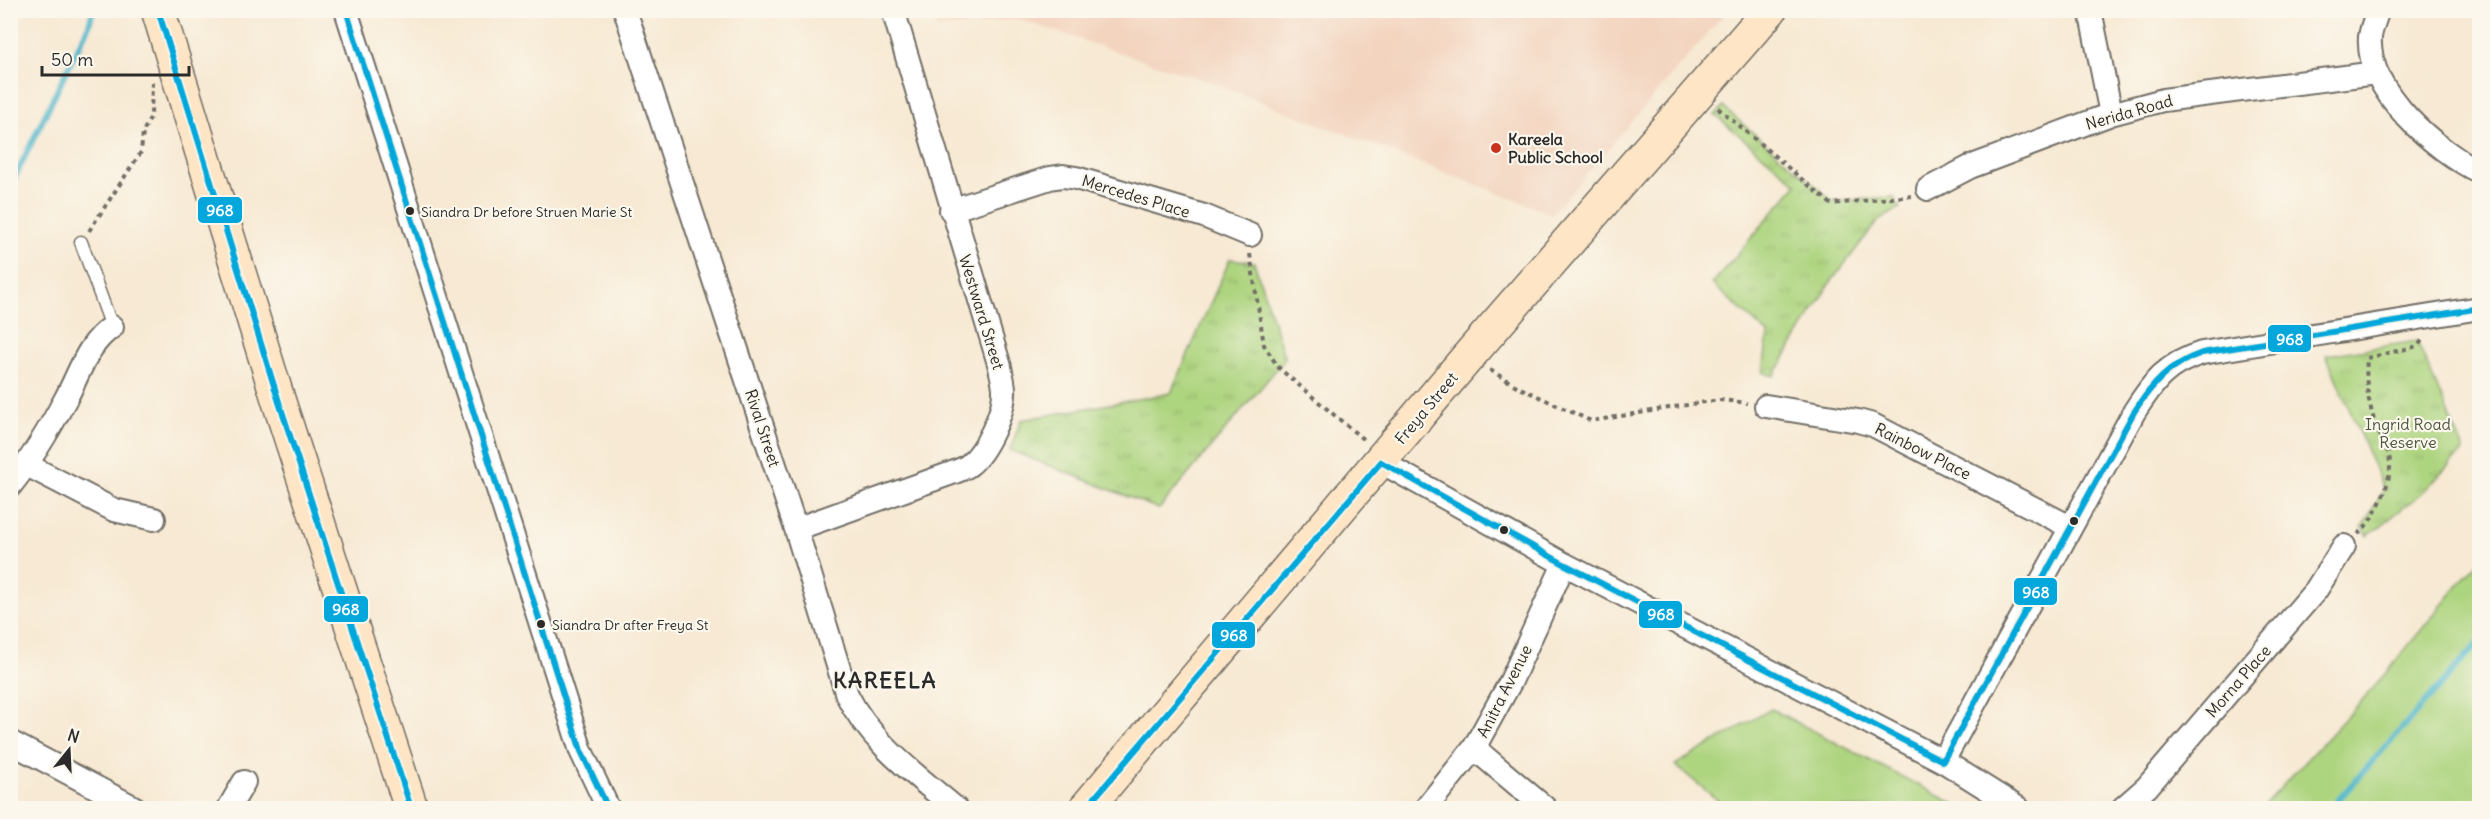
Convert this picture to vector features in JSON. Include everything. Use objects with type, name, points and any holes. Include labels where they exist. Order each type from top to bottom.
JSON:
[{"type":"street","points":[[158,10],[279,402],[411,808]]},
{"type":"street","points":[[346,10],[581,752],[608,808]]},
{"type":"street","name":"Rival Street","points":[[625,10],[796,529],[847,695],[856,714],[879,742],[956,808]]},
{"type":"street","name":"Westward Street","points":[[796,529],[952,474],[969,465],[981,453],[993,432],[1004,391],[1000,367],[951,210],[893,10]]},
{"type":"street","name":"Freya Street","points":[[1086,808],[1373,452],[1467,358],[1770,10]]},
{"type":"street","points":[[2090,10],[2111,114]]},
{"type":"street","points":[[2378,10],[2370,38],[2376,73],[2406,118],[2457,161],[2480,172]]},
{"type":"street","name":"Nerida Road","points":[[1928,189],[1970,167],[2111,114],[2163,100],[2376,73]]},
{"type":"street","name":"Mercedes Place","points":[[951,210],[1050,178],[1063,176],[1204,216],[1250,235]]},
{"type":"street","points":[[1943,761],[2070,527],[2148,391],[2159,376],[2186,358],[2202,353],[2480,308]]},
{"type":"street","points":[[10,486],[27,465],[72,387],[87,352],[100,335],[112,327]]},
{"type":"street","name":"Rainbow Place","points":[[1766,406],[1873,425],[2070,527]]},
{"type":"street","points":[[1373,452],[1564,564],[1943,761],[2018,808]]},
{"type":"street","points":[[27,465],[114,510],[154,519]]},
{"type":"street","name":"Morna Place","points":[[2123,808],[2147,787],[2316,590],[2344,546]]},
{"type":"street","name":"Anitra Avenue","points":[[1426,808],[1474,748],[1511,681],[1564,564]]},
{"type":"street","points":[[10,742],[135,808]]},
{"type":"street","points":[[1474,748],[1545,808]]},
{"type":"street","points":[[229,808],[244,782]]},
{"type":"lane","points":[[81,242],[112,327]]},
{"type":"path","points":[[81,242],[141,152],[143,132],[151,116],[151,76]]},
{"type":"path","points":[[1718,108],[1831,204],[1906,198],[1928,189]]},
{"type":"path","points":[[1250,235],[1250,263],[1264,345],[1278,367],[1373,452]]},
{"type":"path","points":[[2344,546],[2368,526],[2386,491],[2390,457],[2376,425],[2365,383],[2367,358],[2418,346]]},
{"type":"path","points":[[1491,370],[1520,388],[1591,421],[1721,400],[1766,406]]},
{"type":"shaded area","name":"Kareela Public School","points":[[927,11],[1727,11],[1552,214],[1213,83],[1018,19],[937,29]]},
{"type":"green space","points":[[1723,107],[1833,201],[1894,197],[1900,208],[1877,222],[1830,283],[1774,376],[1763,373],[1768,334],[1712,284],[1797,184],[1715,115]]},
{"type":"green space","points":[[1230,259],[1254,262],[1285,359],[1159,509],[1010,450],[1021,420],[1171,393]]},
{"type":"green space","name":"Ingrid Road Reserve","points":[[2417,341],[2464,450],[2422,493],[2368,536],[2362,527],[2384,490],[2326,355]]},
{"type":"green space","points":[[2479,560],[2479,808],[2262,808],[2375,686]]},
{"type":"green space","points":[[1771,709],[1962,808],[1727,808],[1675,765]]},
{"type":"waterway","points":[[10,187],[89,25],[93,10]]},
{"type":"waterway","points":[[2331,808],[2480,641]]},
{"type":"transit line","name":"968","points":[[158,10],[279,402],[411,808]]},
{"type":"transit line","name":"968","points":[[346,10],[581,751],[608,808]]},
{"type":"transit line","name":"968","points":[[1943,761],[2134,412],[2171,369],[2202,353],[2480,308]]},
{"type":"transit line","name":"968","points":[[1381,462],[1564,564],[1943,761]]},
{"type":"transit line","name":"968","points":[[1086,808],[1381,462]]},
{"type":"place","name":"Kareela Public School","points":[[1496,148]]},
{"type":"place","name":"Siandra Dr before Struen Marie St","points":[[410,211]]},
{"type":"place","name":"Siandra Dr after Freya St","points":[[541,624]]},
{"type":"district","name":"KAREELA","points":[[885,680]]}]
